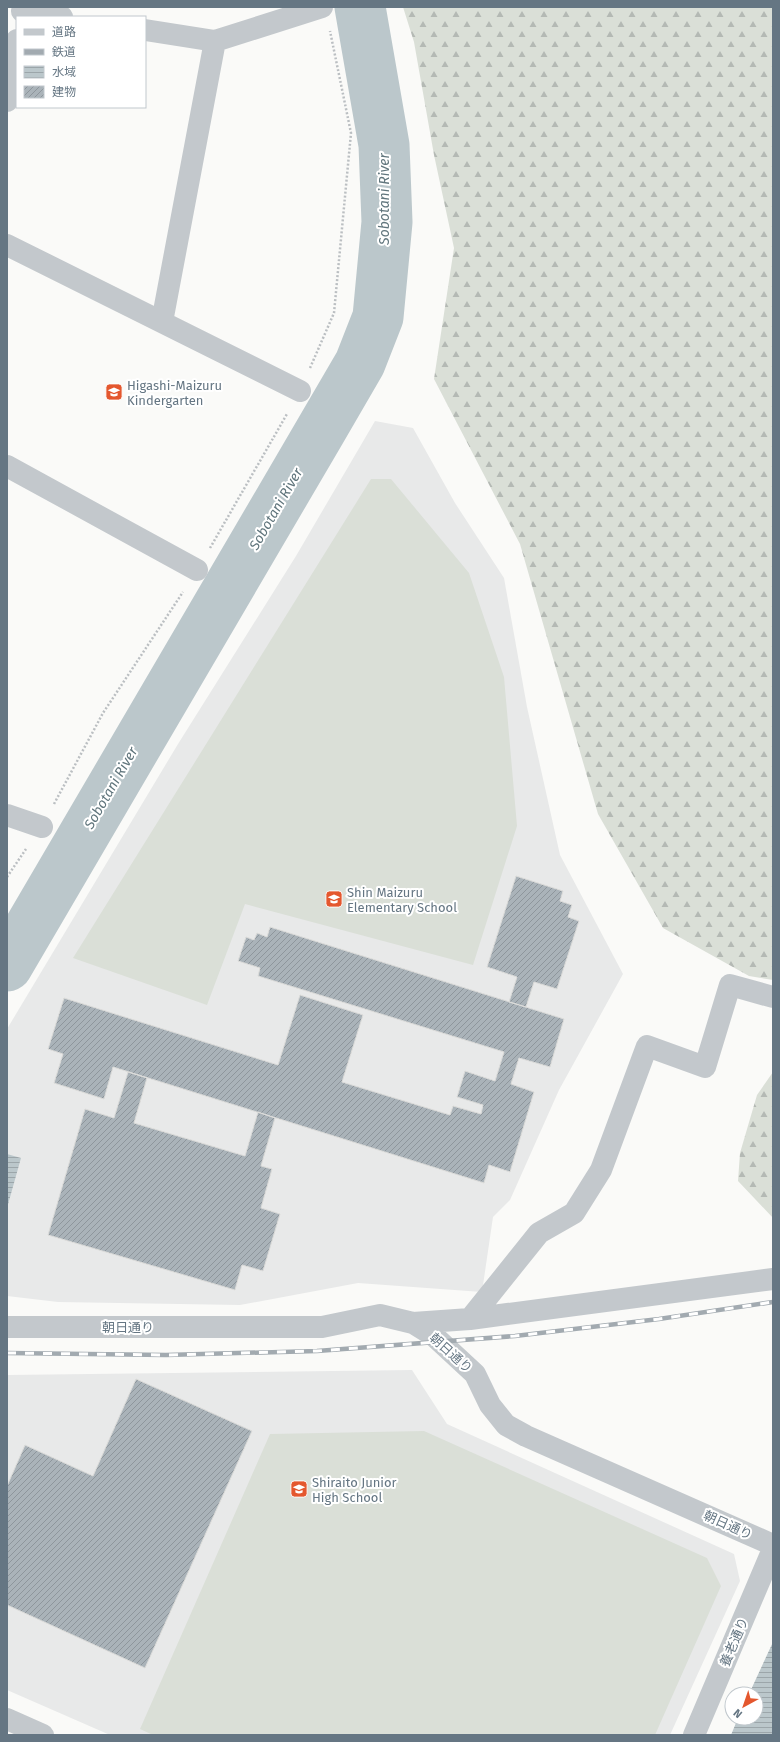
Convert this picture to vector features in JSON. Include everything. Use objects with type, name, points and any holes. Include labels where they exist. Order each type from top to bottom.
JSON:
[{"type":"street","points":[[146,30],[215,41],[322,7]]},
{"type":"street","points":[[22,12],[54,16]]},
{"type":"street","points":[[162,322],[215,41]]},
{"type":"street","points":[[7,101],[16,46]]},
{"type":"street","points":[[7,245],[300,391]]},
{"type":"street","points":[[7,466],[197,570]]},
{"type":"street","points":[[7,815],[42,827]]},
{"type":"street","points":[[470,1319],[540,1233],[574,1213],[601,1170],[647,1046],[705,1067],[730,985],[773,997]]},
{"type":"street","points":[[413,1323],[470,1319],[773,1279]]},
{"type":"street","name":"朝日通り","points":[[7,1327],[322,1327],[380,1315],[413,1323],[434,1336],[475,1374],[490,1405],[506,1425],[526,1436],[773,1545]]},
{"type":"street","name":"養老通り","points":[[694,1735],[773,1550]]},
{"type":"street","points":[[7,1719],[44,1735]]},
{"type":"path","points":[[7,877],[42,827],[103,713],[197,570],[300,391],[334,313],[351,134],[330,29]]},
{"type":"shaded area","name":"Shin Maizuru Elementary School","points":[[375,421],[413,428],[455,503],[504,578],[527,707],[560,855],[623,974],[559,1090],[510,1200],[493,1217],[482,1292],[358,1283],[240,1305],[58,1302],[7,1296],[7,1029],[178,744],[296,556]]},
{"type":"shaded area","name":"Shiraito Junior High School","points":[[412,1370],[447,1424],[734,1554],[740,1581],[670,1735],[110,1735],[7,1690],[7,1375]]},
{"type":"green space","points":[[403,7],[773,7],[773,980],[749,976],[663,928],[598,814],[520,544],[434,379],[454,248],[434,155],[414,42]]},
{"type":"green space","points":[[371,479],[391,479],[469,573],[504,677],[517,826],[473,965],[245,904],[207,1005],[73,958]]},
{"type":"green space","points":[[773,1072],[773,1218],[738,1181],[740,1153],[757,1095]]},
{"type":"green space","points":[[424,1431],[707,1558],[721,1586],[655,1735],[153,1735],[140,1729],[270,1434]]},
{"type":"water","points":[[7,1154],[21,1158],[7,1208]]},
{"type":"water","points":[[773,1642],[773,1735],[731,1735],[735,1726],[764,1726],[764,1686],[753,1686]]},
{"type":"building","points":[[516,876],[563,891],[560,901],[572,905],[568,917],[579,921],[557,989],[534,982],[526,1007],[509,1002],[517,977],[487,967]]},
{"type":"building","points":[[270,927],[564,1019],[550,1067],[519,1058],[511,1084],[534,1092],[510,1172],[489,1165],[484,1183],[113,1067],[104,1099],[54,1083],[63,1054],[48,1049],[64,998],[278,1065],[300,995],[363,1015],[342,1082],[450,1115],[453,1106],[481,1114],[483,1105],[457,1097],[465,1071],[495,1081],[504,1052],[258,976],[260,968],[238,961],[246,937],[254,940],[257,933],[267,937]]},
{"type":"building","points":[[128,1072],[147,1078],[134,1123],[245,1156],[258,1112],[275,1118],[261,1166],[272,1169],[261,1208],[280,1214],[263,1271],[242,1265],[235,1290],[48,1235],[85,1109],[114,1118]]},
{"type":"building","points":[[136,1379],[252,1431],[145,1668],[7,1605],[7,1486],[25,1445],[93,1476]]},
{"type":"waterway","name":"Sobotani River","points":[[7,966],[360,363],[378,317],[387,222],[384,145],[360,7]]},
{"type":"railway","points":[[7,1353],[166,1355],[317,1351],[515,1336],[659,1319],[773,1302]]},
{"type":"place","name":"Higashi-Maizuru Kindergarten","points":[[114,392]]},
{"type":"place","name":"Shin Maizuru Elementary School","points":[[334,899]]},
{"type":"place","name":"Shiraito Junior High School","points":[[299,1489]]}]
